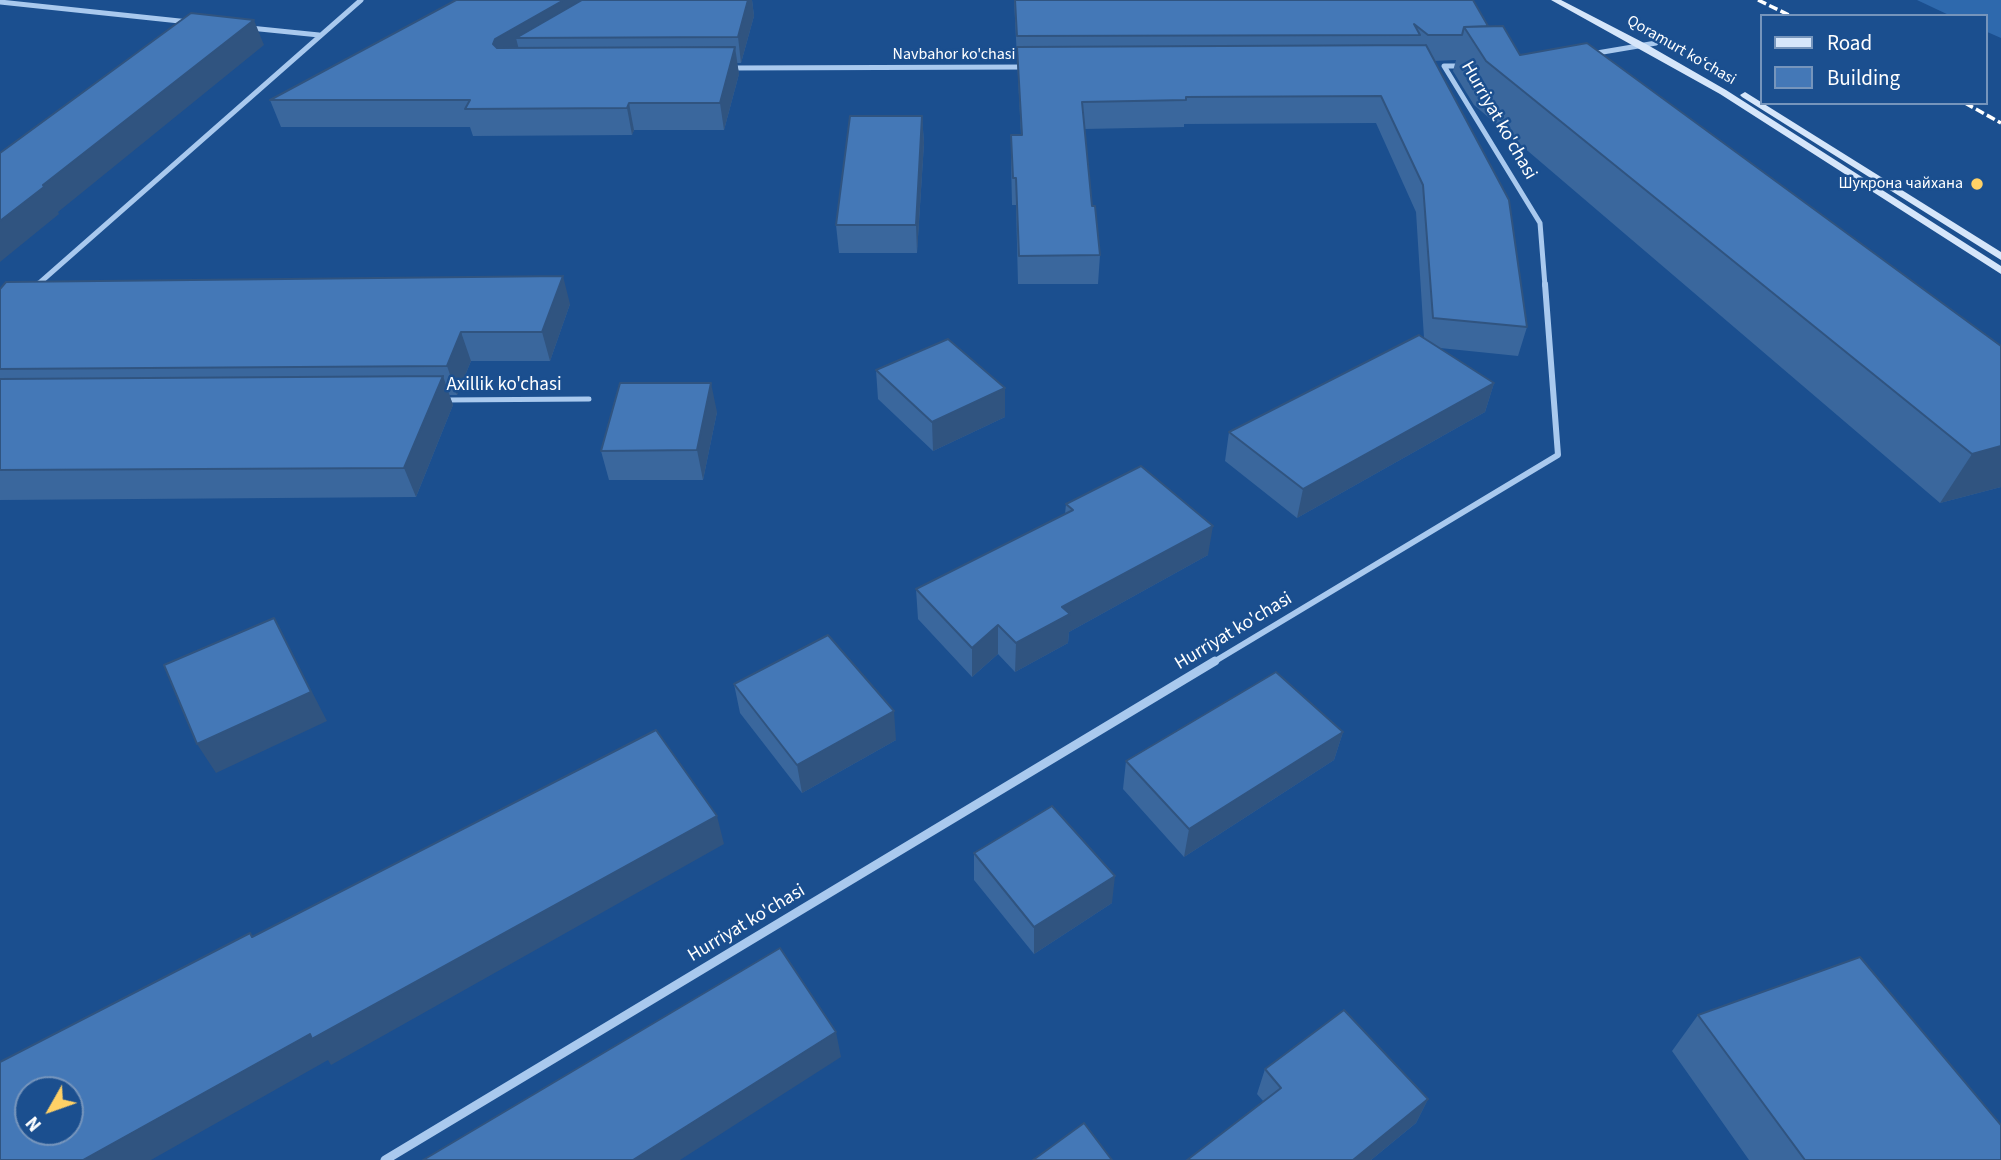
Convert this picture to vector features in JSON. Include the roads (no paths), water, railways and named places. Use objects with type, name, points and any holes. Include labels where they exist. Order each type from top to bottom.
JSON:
[{"type":"main road","name":"Qoramurt koʻchasi","points":[[1555,0],[1643,46],[1804,143],[2001,271]]},
{"type":"main road","name":"Qoramurt koʻchasi","points":[[1572,0],[1656,43],[1759,104]]},
{"type":"main road","name":"Qoramurt koʻchasi","points":[[1760,105],[2001,257]]},
{"type":"street","points":[[31,291],[361,0]]},
{"type":"street","points":[[0,2],[194,22]]},
{"type":"street","points":[[249,28],[319,35]]},
{"type":"street","points":[[1580,55],[1656,43]]},
{"type":"street","points":[[1430,66],[1444,66]]},
{"type":"street","name":"Hurriyat ko'chasi","points":[[1444,66],[1477,66]]},
{"type":"street","name":"Hurriyat ko'chasi","points":[[384,1160],[1558,455],[1540,223],[1444,66]]},
{"type":"street","name":"Navbahor ko'chasi","points":[[726,68],[1030,68]]},
{"type":"lane","name":"Axillik ko'chasi","points":[[438,400],[589,399]]},
{"type":"railway","points":[[1758,0],[1787,14]]},
{"type":"railway","points":[[1969,105],[2001,123]]},
{"type":"place","name":"Шукрона чайхана","points":[[1977,184]]}]
